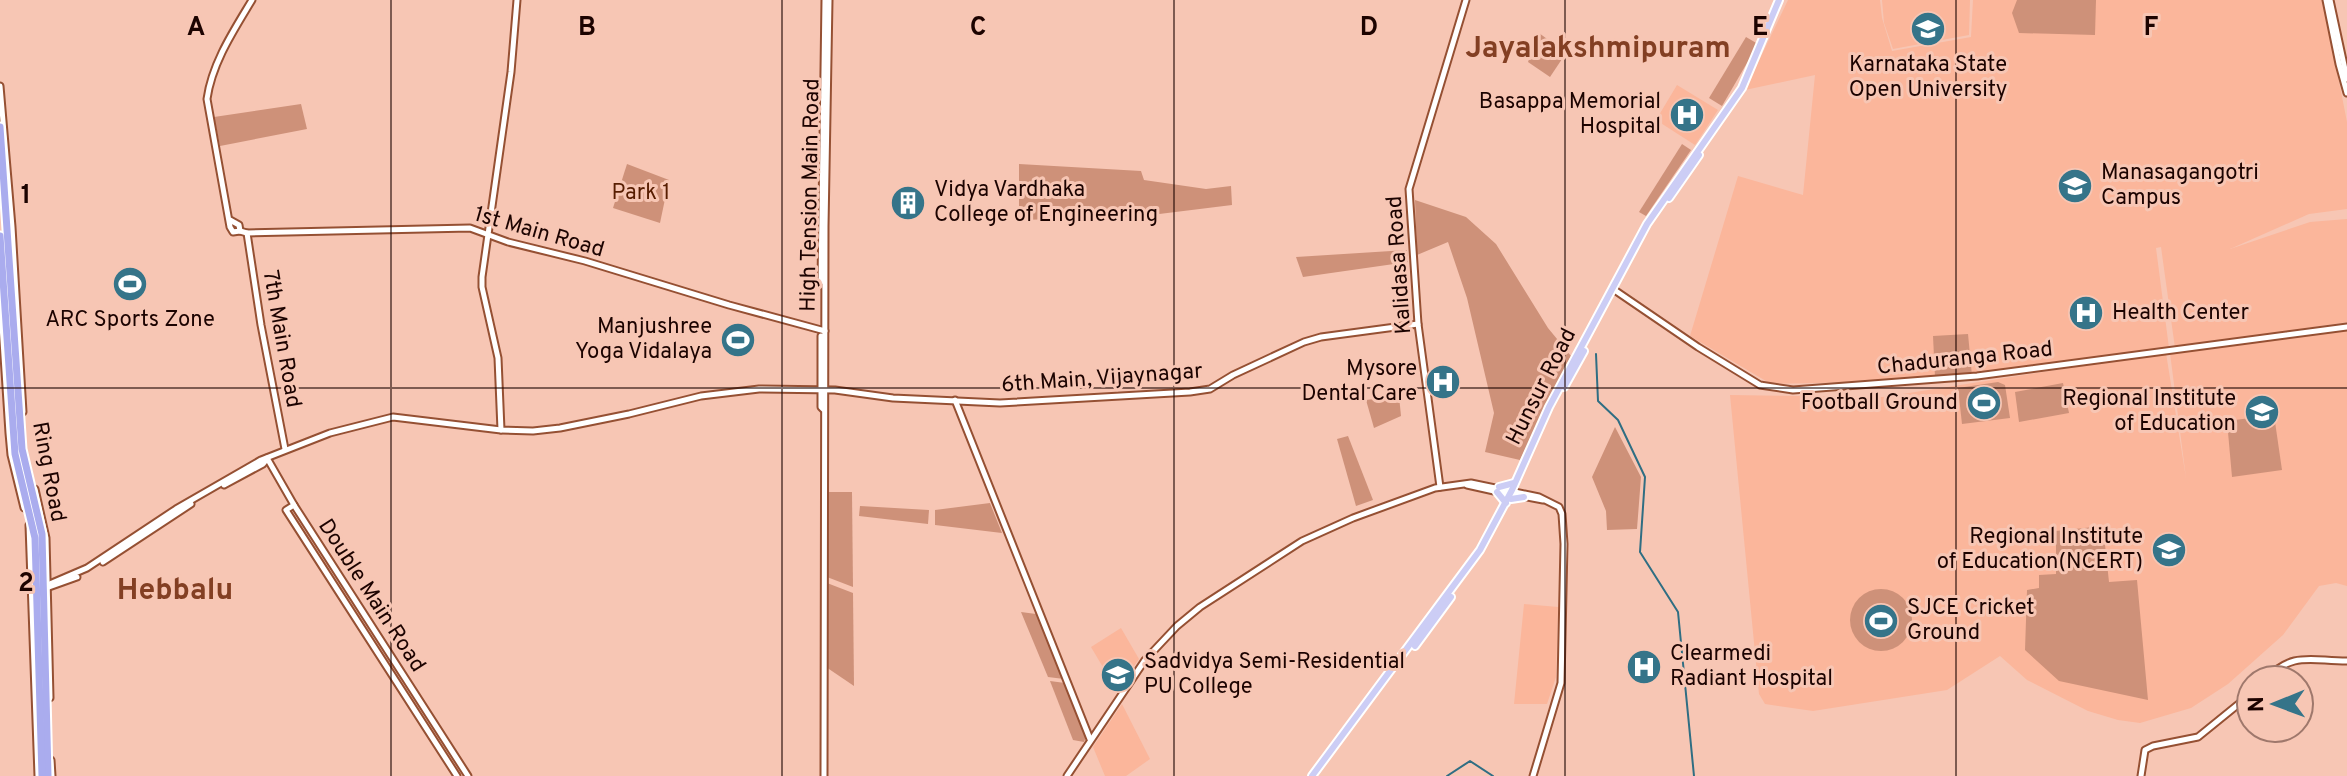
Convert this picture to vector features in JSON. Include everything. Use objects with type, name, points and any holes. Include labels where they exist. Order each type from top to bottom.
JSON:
[{"type":"highway","name":"Ring Road","points":[[0,127],[22,449],[42,534],[40,768],[45,776]]},
{"type":"highway","name":"Ring Road","points":[[0,236],[12,425],[18,472],[35,538],[40,591]]},
{"type":"main road","name":"Hunsur Road","points":[[1314,776],[1480,550],[1514,493],[1549,407],[1647,224],[1742,88],[1781,0]]},
{"type":"main road","points":[[1498,490],[1514,493]]},
{"type":"main road","points":[[1498,490],[1514,493]]},
{"type":"street","points":[[243,232],[239,225],[230,220],[207,99],[222,54],[252,0]]},
{"type":"street","points":[[501,430],[498,358],[482,287],[511,72],[517,0]]},
{"type":"street","points":[[823,776],[826,474],[821,226],[827,0]]},
{"type":"street","name":"Kalidasa Road","points":[[1437,488],[1418,324],[1409,189],[1466,0]]},
{"type":"street","points":[[2328,0],[2347,93]]},
{"type":"street","points":[[2334,33],[2347,79]]},
{"type":"street","points":[[0,86],[25,443],[45,526],[40,591],[45,776]]},
{"type":"street","name":"1st Main Road","points":[[243,232],[470,228],[508,242],[585,261],[823,331]]},
{"type":"street","name":"7th Main Road","points":[[243,232],[285,449]]},
{"type":"street","name":"Chaduranga Road","points":[[1614,290],[1760,385],[1793,390],[1977,376],[2347,327]]},
{"type":"street","points":[[0,294],[11,455],[29,525],[40,591]]},
{"type":"street","name":"6th Main, Vijaynagar","points":[[40,591],[87,568],[176,509],[285,449],[330,433],[393,417],[533,431],[662,407],[701,396],[759,389],[1028,403],[1210,389],[1304,342],[1418,324]]},
{"type":"street","points":[[955,400],[1091,740]]},
{"type":"street","points":[[267,458],[294,505]]},
{"type":"street","points":[[1067,776],[1145,660],[1188,615],[1200,607],[1302,541],[1353,518],[1437,488],[1466,484],[1498,490]]},
{"type":"street","points":[[1514,493],[1559,507],[1563,521],[1562,670],[1559,693],[1533,776]]},
{"type":"street","name":"Double Main Road","points":[[457,776],[286,510],[294,505],[468,776]]},
{"type":"street","points":[[349,607],[356,602]]},
{"type":"street","points":[[2284,664],[2300,659],[2347,661]]},
{"type":"street","points":[[2141,776],[2145,750],[2198,737],[2235,707]]},
{"type":"shaded area","name":"Manasagangotri Campus","points":[[1788,0],[1880,0],[1892,51],[1971,37],[1973,0],[2323,0],[2347,122],[2347,209],[2309,214],[2230,249],[2310,222],[2347,219],[2347,322],[2175,348],[2161,247],[2156,248],[2169,348],[1923,381],[1771,384],[1690,336],[1738,176],[1803,195],[1815,75],[1745,90]]},
{"type":"shaded area","name":"Karnataka State Open University","points":[[1882,0],[1970,0],[1969,35],[1893,49],[1884,23]]},
{"type":"shaded area","name":"Basappa Memorial Hospital","points":[[1677,85],[1718,110],[1695,145],[1656,120]]},
{"type":"shaded area","points":[[2347,328],[2347,586],[2336,583],[2319,586],[2283,635],[2250,664],[2235,664],[2235,678],[2228,684],[2191,708],[2140,723],[2088,711],[2027,680],[2000,656],[1947,690],[1813,711],[1765,704],[1759,694],[1730,395],[1883,397],[2166,353],[2186,478],[2170,353]]},
{"type":"shaded area","points":[[1524,604],[1558,607],[1556,677],[1547,704],[1514,704]]},
{"type":"shaded area","name":"Sadvidya Semi-Residential PU College","points":[[1121,628],[1139,659],[1117,691],[1091,647]]},
{"type":"shaded area","points":[[1122,704],[1150,759],[1126,776],[1105,776],[1093,747]]},
{"type":"green space","points":[[2017,0],[2096,0],[2095,35],[2019,33],[2012,13]]},
{"type":"green space","points":[[1539,33],[1566,53],[1550,77],[1528,62]]},
{"type":"green space","points":[[1746,37],[1758,44],[1722,106],[1709,98]]},
{"type":"green space","points":[[301,104],[307,129],[220,146],[214,117]]},
{"type":"green space","points":[[1682,144],[1691,150],[1646,216],[1639,212]]},
{"type":"green space","name":"Park 1","points":[[627,164],[669,180],[660,223],[613,208]]},
{"type":"green space","points":[[1019,164],[1141,171],[1144,180],[1206,189],[1231,186],[1232,205],[1135,217],[1019,220]]},
{"type":"green space","points":[[1415,200],[1466,217],[1496,244],[1548,328],[1571,356],[1520,460],[1485,452],[1494,413],[1467,298],[1448,242],[1417,255]]},
{"type":"green space","points":[[1407,250],[1408,262],[1303,277],[1296,257]]},
{"type":"green space","points":[[1968,334],[1972,376],[1935,377],[1933,336]]},
{"type":"green space","name":"Football Ground","points":[[1998,382],[2005,385],[2010,418],[1962,424],[1958,388]]},
{"type":"green space","points":[[2063,383],[2069,413],[2019,422],[2015,392]]},
{"type":"green space","points":[[1399,396],[1401,416],[1374,428],[1366,400]]},
{"type":"green space","points":[[2274,415],[2282,470],[2232,477],[2227,421]]},
{"type":"green space","points":[[1615,427],[1641,477],[1637,529],[1607,530],[1606,511],[1592,477]]},
{"type":"green space","points":[[1348,436],[1373,500],[1356,506],[1337,439]]},
{"type":"green space","points":[[828,492],[852,492],[853,587],[827,577]]},
{"type":"green space","points":[[990,503],[1002,533],[935,525],[935,510]]},
{"type":"green space","points":[[860,506],[929,510],[928,524],[859,516]]},
{"type":"green space","points":[[2103,526],[2109,582],[2137,580],[2148,700],[2059,681],[2025,650],[2027,590],[2039,588],[2039,575],[2056,574],[2056,531]]},
{"type":"green space","points":[[827,583],[853,593],[854,686],[826,667]]},
{"type":"green space","name":"SJCE Cricket Ground","points":[[1881,589],[1893,591],[1903,598],[1910,608],[1910,632],[1903,642],[1893,649],[1881,651],[1869,649],[1859,642],[1852,632],[1850,620],[1852,608],[1859,598],[1869,591]]},
{"type":"green space","points":[[1021,612],[1036,614],[1064,679],[1048,677]]},
{"type":"green space","points":[[1050,681],[1065,683],[1086,737],[1084,742],[1073,740]]},
{"type":"waterway","points":[[1596,354],[1598,401],[1618,420],[1645,477],[1640,552],[1678,612],[1694,776]]},
{"type":"waterway","points":[[1447,776],[1470,761],[1493,776]]},
{"type":"place","name":"Karnataka State Open University","points":[[1928,29]]},
{"type":"place","name":"Basappa Memorial Hospital","points":[[1687,115]]},
{"type":"place","name":"Manasagangotri Campus","points":[[2075,186]]},
{"type":"place","name":"Vidya Vardhaka College of Engineering","points":[[908,203]]},
{"type":"place","name":"ARC Sports Zone","points":[[130,284]]},
{"type":"place","name":"Health Center","points":[[2086,313]]},
{"type":"place","name":"Manjushree Yoga Vidalaya","points":[[738,340]]},
{"type":"place","name":"Mysore Dental Care","points":[[1443,382]]},
{"type":"place","name":"Football Ground","points":[[1984,403]]},
{"type":"place","name":"Regional Institute of Education","points":[[2262,412]]},
{"type":"place","name":"Regional Institute of Education(NCERT)","points":[[2169,550]]},
{"type":"place","name":"SJCE Cricket Ground","points":[[1881,621]]},
{"type":"place","name":"Clearmedi Radiant Hospital","points":[[1644,667]]},
{"type":"place","name":"Sadvidya Semi-Residential PU College","points":[[1118,675]]},
{"type":"district","name":"Jayalakshmipuram","points":[[1598,49]]},
{"type":"district","name":"Hebbalu","points":[[175,591]]}]
